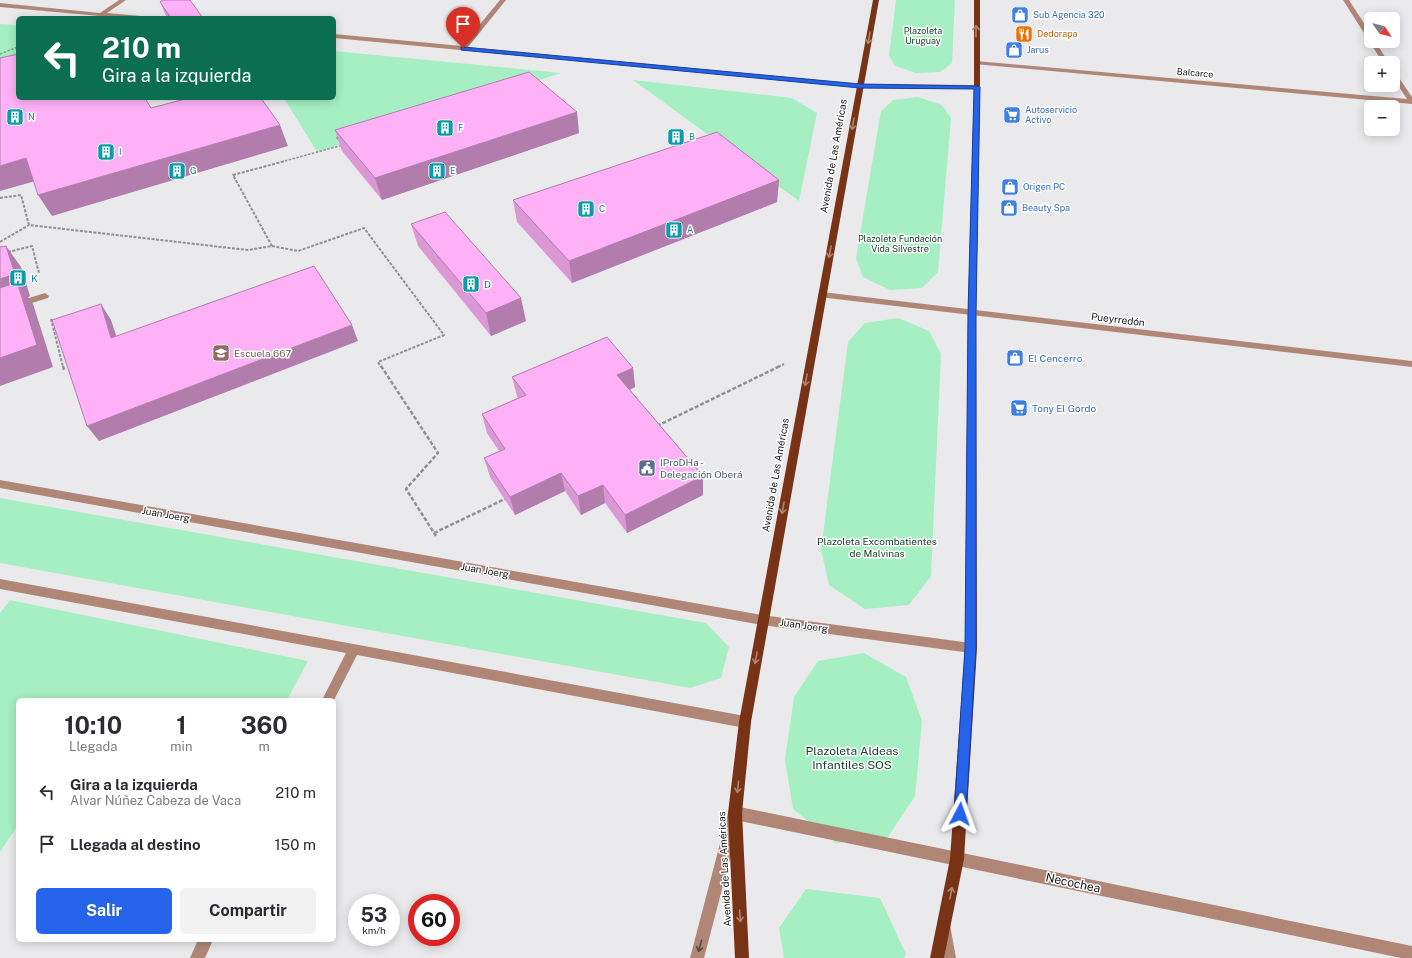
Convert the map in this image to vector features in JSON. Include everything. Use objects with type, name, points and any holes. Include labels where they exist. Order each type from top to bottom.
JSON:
[{"type":"main road","name":"Avenida de Las Américas","points":[[742,958],[735,813],[745,722],[762,620],[876,0]]},
{"type":"main road","points":[[937,958],[957,859],[971,648],[972,313],[977,87],[977,0]]},
{"type":"street","points":[[102,14],[123,0]]},
{"type":"street","points":[[463,48],[503,0]]},
{"type":"street","points":[[1346,0],[1364,28]]},
{"type":"street","points":[[0,5],[121,16]]},
{"type":"street","points":[[336,36],[860,86],[977,87]]},
{"type":"street","name":"Balcarce","points":[[976,63],[1412,102]]},
{"type":"street","points":[[1400,84],[1412,102]]},
{"type":"street","name":"Pueyrredón","points":[[822,295],[1412,364]]},
{"type":"street","points":[[0,310],[45,296]]},
{"type":"street","name":"Juan Joerg","points":[[0,484],[762,620],[971,648]]},
{"type":"street","points":[[1,585],[745,722]]},
{"type":"street","points":[[329,698],[354,649]]},
{"type":"street","points":[[697,958],[735,813]]},
{"type":"street","name":"Necochea","points":[[735,813],[1412,953]]},
{"type":"street","points":[[944,927],[949,958]]},
{"type":"street","points":[[197,958],[205,942]]},
{"type":"path","points":[[0,54],[16,48]]},
{"type":"path","points":[[272,246],[233,175],[342,145],[336,137],[343,135]]},
{"type":"path","points":[[0,198],[21,195],[29,225]]},
{"type":"path","points":[[0,242],[29,225],[248,250],[272,246],[298,251],[364,228],[444,335],[378,362],[438,453],[406,489],[455,565]]},
{"type":"path","points":[[655,427],[811,351]]},
{"type":"path","points":[[434,533],[513,495]]},
{"type":"green space","name":"Plazoleta Uruguay","points":[[896,0],[955,0],[952,63],[940,72],[916,73],[895,66],[889,55]]},
{"type":"green space","points":[[0,24],[16,25],[16,71],[0,75]]},
{"type":"green space","points":[[336,51],[561,73],[317,152],[285,100],[336,100]]},
{"type":"green space","points":[[633,80],[792,98],[817,113],[799,201]]},
{"type":"green space","name":"Plazoleta Fundación Vida Silvestre","points":[[918,97],[942,105],[951,118],[938,272],[922,288],[890,290],[863,277],[856,258],[881,111],[893,100]]},
{"type":"green space","name":"Plazoleta Excombatientes de Malvinas","points":[[898,318],[929,331],[941,354],[931,576],[909,605],[865,609],[829,585],[821,550],[848,342],[865,323]]},
{"type":"green space","points":[[0,498],[706,623],[729,647],[721,678],[690,688],[0,563]]},
{"type":"green space","points":[[10,600],[308,661],[288,698],[16,698],[16,828],[0,852],[0,613]]},
{"type":"green space","name":"Plazoleta Aldeas Infantiles SOS","points":[[864,653],[906,677],[922,721],[915,796],[888,837],[836,843],[793,809],[785,760],[794,697],[818,661]]},
{"type":"green space","points":[[806,889],[880,898],[906,954],[904,958],[784,958],[779,928]]},
{"type":"building","points":[[163,0],[190,0],[202,16],[170,16],[160,2]]},
{"type":"building","points":[[16,54],[16,100],[146,100],[151,108],[181,100],[262,100],[280,125],[38,195],[26,158],[0,166],[0,58]]},
{"type":"building","points":[[529,72],[577,112],[375,178],[335,130]]},
{"type":"building","points":[[717,132],[779,180],[569,261],[513,200]]},
{"type":"building","points":[[445,212],[521,298],[486,313],[411,224]]},
{"type":"building","points":[[6,246],[15,274],[0,279],[0,247]]},
{"type":"building","points":[[314,266],[352,325],[87,426],[52,320],[101,304],[111,338]]},
{"type":"building","points":[[17,282],[37,345],[0,358],[0,288]]},
{"type":"building","points":[[607,337],[633,368],[617,375],[703,476],[625,515],[603,485],[578,496],[561,473],[510,497],[484,458],[505,449],[482,414],[526,395],[512,377]]},
{"type":"place","name":"Sub Agencia 320","points":[[1020,15]]},
{"type":"place","name":"Dedorapa","points":[[1024,34]]},
{"type":"place","name":"Jarus","points":[[1014,50]]},
{"type":"place","name":"Autoservicio Activo","points":[[1012,115]]},
{"type":"place","name":"N","points":[[15,117]]},
{"type":"place","name":"F","points":[[445,128]]},
{"type":"place","name":"B","points":[[676,137]]},
{"type":"place","name":"I","points":[[106,152]]},
{"type":"place","name":"G","points":[[177,171]]},
{"type":"place","name":"E","points":[[437,171]]},
{"type":"place","name":"Origen PC","points":[[1010,187]]},
{"type":"place","name":"Beauty Spa","points":[[1009,208]]},
{"type":"place","name":"C","points":[[586,209]]},
{"type":"place","name":"A","points":[[674,230]]},
{"type":"place","name":"K","points":[[18,278]]},
{"type":"place","name":"D","points":[[471,284]]},
{"type":"place","name":"Escuela 667","points":[[221,353]]},
{"type":"place","name":"El Cencerro","points":[[1015,358]]},
{"type":"place","name":"Tony El Gordo","points":[[1019,408]]},
{"type":"place","name":"IProDHa - Delegación Oberá","points":[[647,468]]},
{"type":"route","points":[[463,48],[860,86],[977,87],[972,313],[971,648],[960,814]]}]
